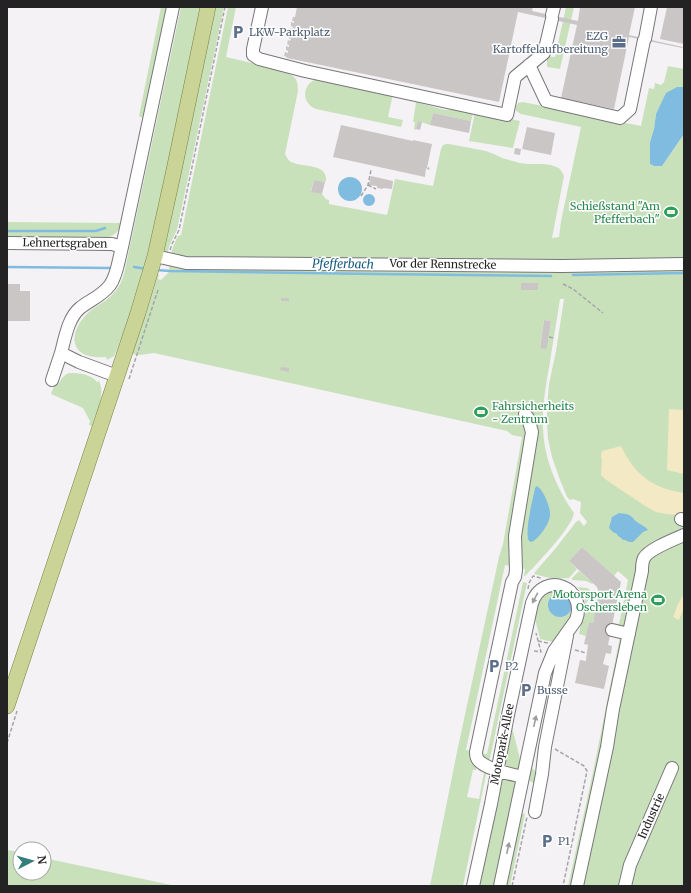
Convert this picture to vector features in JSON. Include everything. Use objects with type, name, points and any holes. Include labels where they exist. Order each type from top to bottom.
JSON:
[{"type":"main road","points":[[7,706],[156,264],[208,7]]},
{"type":"street","points":[[52,380],[69,324],[79,309],[100,294],[110,284],[114,277],[122,247],[172,7]]},
{"type":"street","points":[[262,7],[253,49],[253,55],[259,60],[506,115],[515,77],[544,53],[553,14]]},
{"type":"street","points":[[529,65],[546,101],[620,118],[630,110],[651,7]]},
{"type":"street","name":"Lehnertsgraben","points":[[7,243],[112,244],[122,247]]},
{"type":"street","name":"Vor der Rennstrecke","points":[[156,264],[549,266],[684,264]]},
{"type":"street","points":[[61,353],[79,362],[117,376]]},
{"type":"street","points":[[525,414],[528,418],[532,432],[515,536],[515,577],[512,582],[476,752],[477,758],[482,764],[539,789]]},
{"type":"street","points":[[577,886],[607,747],[644,558],[648,552],[684,535]]},
{"type":"street","name":"Motopark-Allee","points":[[473,886],[532,603],[535,595],[542,589],[548,586],[559,585],[568,589],[576,597],[578,615],[554,651],[545,673],[500,886]]},
{"type":"street","points":[[612,630],[629,634]]},
{"type":"street","points":[[535,812],[545,747],[568,632]]},
{"type":"street","name":"Industrie","points":[[625,886],[630,865],[672,768]]},
{"type":"path","points":[[156,264],[172,244],[179,230],[225,7]]},
{"type":"path","points":[[361,196],[368,185],[371,170]]},
{"type":"path","points":[[368,185],[376,189]]},
{"type":"path","points":[[563,284],[573,289],[603,313]]},
{"type":"path","points":[[549,337],[555,338]]},
{"type":"path","points":[[554,748],[584,766],[587,771],[563,886]]},
{"type":"path","points":[[512,886],[528,813],[516,810]]},
{"type":"green space","points":[[161,7],[167,7],[143,118],[139,116]]},
{"type":"green space","points":[[181,7],[203,7],[153,242],[141,274],[144,276],[114,356],[107,360],[106,357],[86,355],[76,346],[74,340],[75,333],[85,316],[112,295],[120,285],[123,277]]},
{"type":"green space","points":[[213,7],[224,7],[177,230],[170,244],[167,255],[163,252]]},
{"type":"green space","points":[[228,7],[236,7],[226,57],[282,70],[282,72],[290,74],[296,80],[298,91],[285,154],[288,160],[292,162],[314,167],[323,172],[326,176],[326,181],[314,180],[311,191],[322,194],[329,200],[329,204],[387,215],[395,179],[433,186],[441,149],[443,145],[449,144],[486,151],[502,158],[520,163],[551,165],[559,168],[564,176],[552,238],[559,237],[581,127],[521,114],[516,111],[518,103],[523,102],[641,126],[649,88],[654,89],[655,83],[661,85],[664,82],[668,66],[684,69],[684,87],[677,87],[656,114],[650,142],[650,164],[654,166],[662,166],[684,134],[684,261],[597,263],[596,259],[577,259],[576,267],[684,265],[684,886],[568,886],[620,637],[612,626],[613,623],[619,624],[628,580],[618,571],[614,576],[582,547],[569,561],[577,569],[569,578],[553,579],[534,574],[576,522],[579,520],[584,526],[587,522],[580,513],[581,502],[573,499],[570,500],[567,497],[552,457],[548,439],[547,407],[549,384],[564,299],[560,299],[545,395],[543,428],[546,451],[552,473],[562,494],[574,513],[568,526],[562,534],[525,576],[525,569],[505,565],[466,750],[472,751],[477,764],[476,770],[473,770],[467,797],[479,799],[484,772],[479,771],[480,766],[487,770],[463,886],[430,886],[458,747],[503,544],[522,437],[512,435],[507,431],[154,353],[140,355],[131,354],[157,274],[159,274],[158,279],[161,280],[169,272],[170,258],[178,236],[181,235]],"holes":[[[544,320],[551,321],[547,349],[540,347]]]},
{"type":"green space","points":[[566,7],[574,7],[560,69],[547,67],[547,56],[555,57]]},
{"type":"green space","points":[[319,78],[393,94],[388,117],[403,120],[401,127],[316,109],[307,102],[305,93],[309,84],[313,80]]},
{"type":"green space","points":[[416,102],[445,110],[457,109],[474,111],[471,121],[433,113],[430,125],[418,121],[416,130],[414,129],[415,122],[413,122]]},
{"type":"green space","points":[[475,112],[520,121],[513,148],[469,141]]},
{"type":"green space","points":[[7,222],[121,223],[116,233],[106,238],[7,238]]},
{"type":"green space","points":[[69,373],[84,374],[92,377],[97,382],[99,381],[101,386],[101,398],[92,426],[89,425],[90,421],[83,408],[51,394],[56,381],[59,383],[63,377]]},
{"type":"green space","points":[[579,571],[593,583],[572,580],[572,578]]},
{"type":"green space","points":[[523,582],[527,583],[489,763],[485,761],[480,753],[487,754]]},
{"type":"green space","points":[[577,587],[587,588],[590,590],[591,596],[585,605],[583,595]]},
{"type":"green space","points":[[557,590],[570,597],[573,613],[557,643],[540,639],[533,611],[534,603],[546,592]],"holes":[[[554,595],[570,612],[564,617],[549,600]]]},
{"type":"green space","points":[[597,600],[593,623],[589,622],[586,636],[579,634],[582,617]]},
{"type":"green space","points":[[557,665],[558,671],[552,670],[532,768],[536,772],[535,783],[531,782],[528,778],[551,670]]},
{"type":"green space","points":[[511,723],[521,763],[517,769],[513,769],[504,763]]},
{"type":"green space","points":[[504,778],[514,780],[516,786],[495,886],[477,886],[500,781]]},
{"type":"green space","points":[[520,813],[525,814],[510,886],[504,886]]},
{"type":"green space","points":[[7,850],[12,851],[12,881],[52,881],[52,860],[176,886],[7,886]]},
{"type":"sand","points":[[669,409],[684,410],[684,474],[667,470]]},
{"type":"sand","points":[[621,446],[632,465],[654,484],[673,491],[684,493],[684,511],[678,515],[656,512],[624,492],[601,475],[602,451]]},
{"type":"sand","points":[[684,594],[684,607],[679,620],[673,617]]},
{"type":"water","points":[[677,87],[684,87],[684,134],[662,166],[654,166],[650,164],[650,142],[656,114],[666,93]]},
{"type":"water","points":[[350,177],[359,180],[362,189],[359,198],[350,201],[341,198],[338,189],[341,180]]},
{"type":"water","points":[[367,194],[371,194],[375,200],[371,206],[367,206],[363,202],[363,198]]},
{"type":"water","points":[[537,486],[546,499],[550,511],[550,517],[542,532],[532,542],[529,541],[528,537],[528,523],[535,488]]},
{"type":"water","points":[[619,513],[627,514],[648,530],[643,532],[633,542],[623,540],[609,528],[612,517]]},
{"type":"water","points":[[560,593],[565,594],[571,600],[571,610],[565,616],[560,617],[555,616],[549,610],[548,605],[549,600],[555,594]]},
{"type":"building","points":[[297,7],[533,7],[532,11],[578,21],[580,7],[635,7],[629,35],[683,47],[629,37],[614,109],[561,98],[577,25],[518,12],[499,102],[287,58],[284,56],[285,52],[288,53],[286,46],[289,47],[287,44],[288,40],[290,41],[291,39],[288,38],[289,34],[291,35],[292,33],[289,32],[290,28],[293,29],[291,22],[294,23],[294,21],[292,21],[293,17],[295,17]]},
{"type":"building","points":[[667,7],[684,7],[684,44],[660,39]]},
{"type":"building","points":[[433,113],[471,121],[469,133],[430,125]]},
{"type":"building","points":[[418,121],[422,122],[420,130],[416,129]]},
{"type":"building","points":[[341,125],[432,144],[427,168],[429,167],[430,169],[428,170],[426,168],[425,177],[333,157]]},
{"type":"building","points":[[527,127],[555,133],[551,155],[522,149]]},
{"type":"building","points":[[515,148],[521,149],[520,155],[514,154]]},
{"type":"building","points":[[371,176],[393,181],[392,189],[377,188],[377,186],[369,185]]},
{"type":"building","points":[[314,180],[325,182],[322,194],[311,192]]},
{"type":"building","points":[[521,283],[538,283],[538,290],[521,290]]},
{"type":"building","points":[[7,284],[20,284],[20,291],[30,291],[30,321],[7,321]]},
{"type":"building","points":[[281,298],[289,298],[289,301],[281,301]]},
{"type":"building","points":[[544,320],[551,321],[547,349],[540,348]]},
{"type":"building","points":[[281,367],[289,368],[289,372],[280,370]]},
{"type":"building","points":[[582,547],[621,582],[608,645],[612,646],[611,654],[606,653],[603,664],[609,666],[604,689],[575,683],[580,660],[586,661],[588,645],[584,644],[589,622],[593,623],[599,593],[597,587],[569,561]]},
{"type":"waterway","points":[[7,231],[96,231],[105,228]]},
{"type":"waterway","name":"Pfefferbach","points":[[7,267],[110,268]]},
{"type":"waterway","name":"Pfefferbach","points":[[134,267],[147,269]]},
{"type":"waterway","name":"Pfefferbach","points":[[156,270],[551,276]]},
{"type":"waterway","name":"Pfefferbach","points":[[573,275],[684,273]]},
{"type":"place","name":"LKW-Parkplatz","points":[[238,32]]},
{"type":"place","name":"EZG Kartoffelaufbereitung","points":[[619,42]]},
{"type":"place","name":"Schießstand \"Am Pfefferbach\"","points":[[671,212]]},
{"type":"place","name":"Fahrsicherheits - Zentrum","points":[[481,412]]},
{"type":"place","name":"Motorsport Arena Oschersleben","points":[[658,600]]},
{"type":"place","name":"P2","points":[[494,666]]},
{"type":"place","name":"Busse","points":[[526,690]]},
{"type":"place","name":"P1","points":[[547,841]]}]
